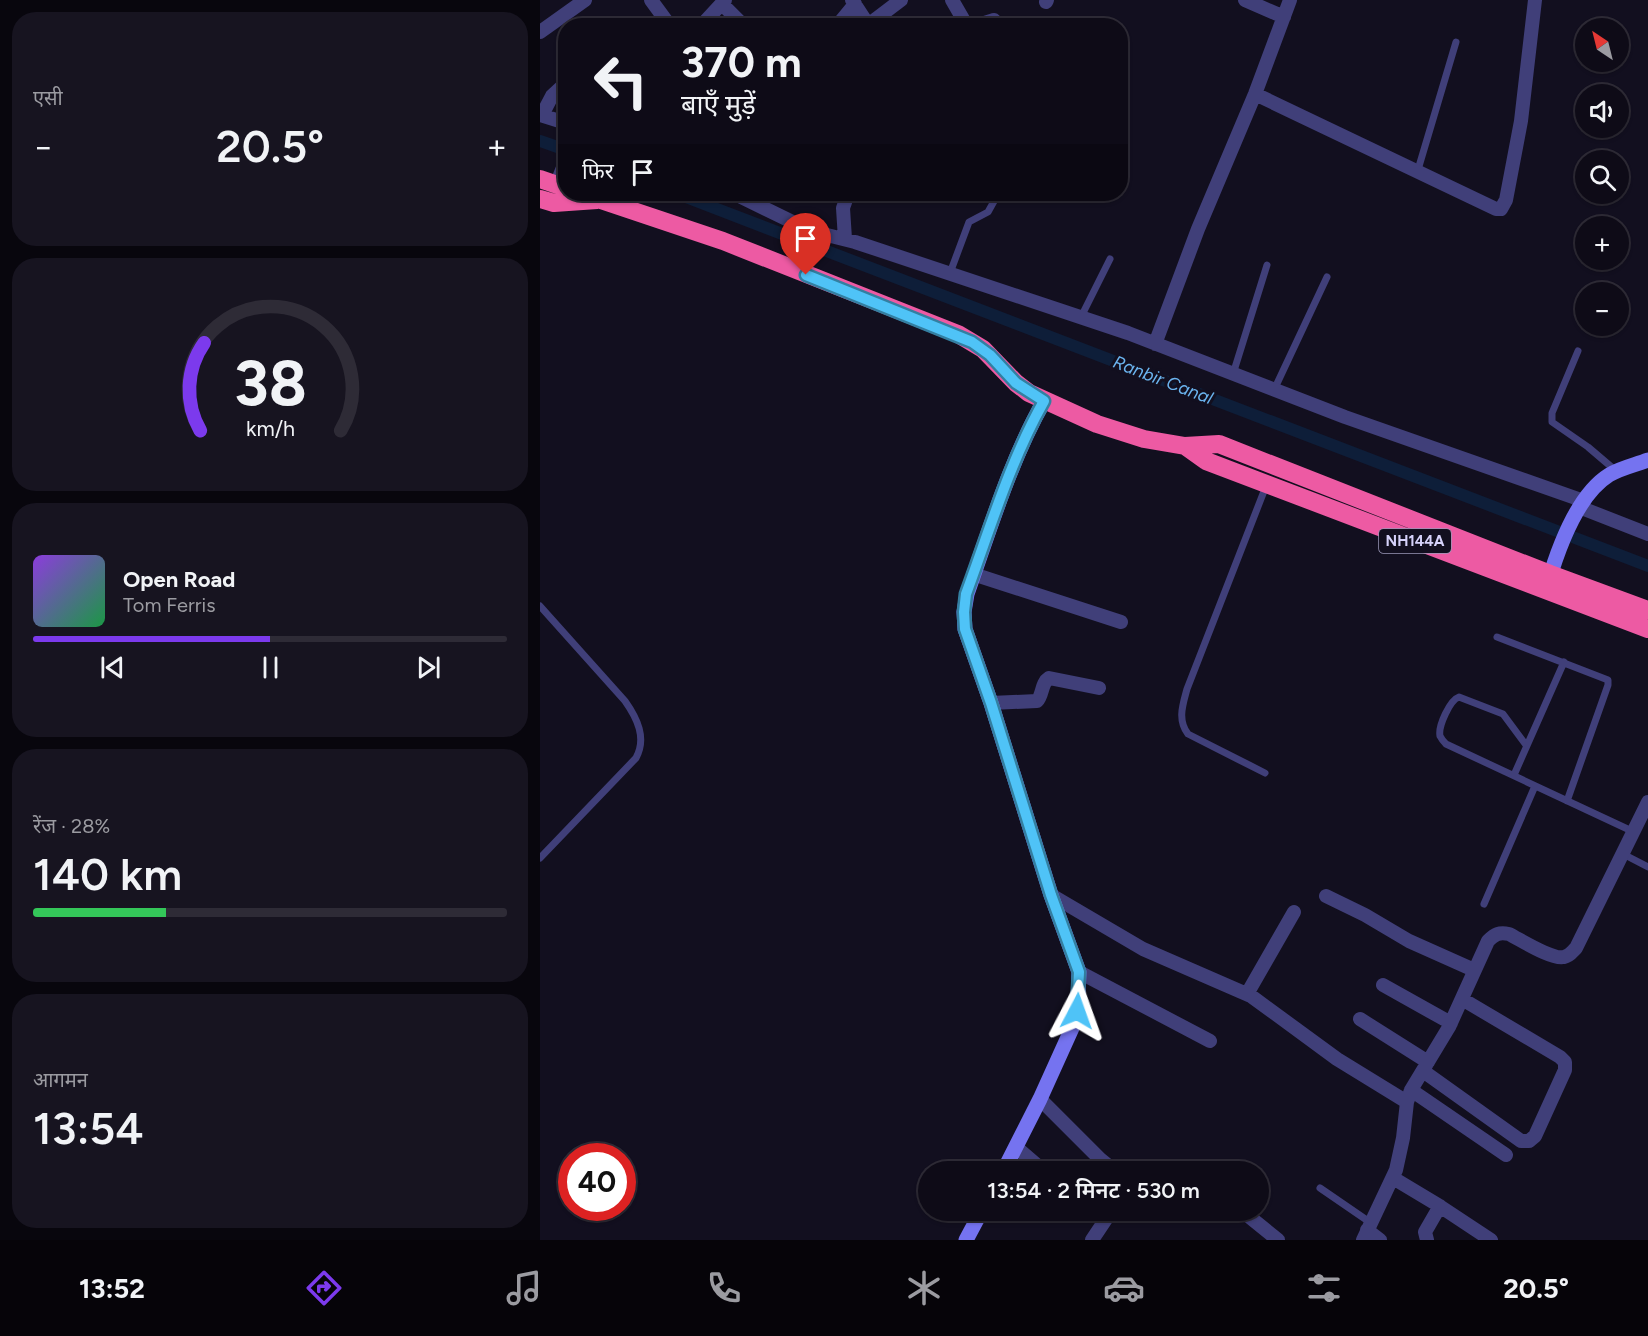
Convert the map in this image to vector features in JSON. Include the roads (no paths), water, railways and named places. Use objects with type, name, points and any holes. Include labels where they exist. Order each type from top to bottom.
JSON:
[{"type":"highway","name":"NH144A","points":[[540,199],[554,203],[586,201]]},
{"type":"highway","name":"NH144A","points":[[605,201],[723,242],[958,334],[983,349],[1016,383],[1044,401],[1144,439],[1185,446],[1219,444],[1548,583],[1648,629]]},
{"type":"highway","name":"NH144A","points":[[1185,446],[1206,461],[1267,484],[1548,583],[1648,610]]},
{"type":"street","points":[[560,18],[585,0]]},
{"type":"street","points":[[651,0],[664,18]]},
{"type":"street","points":[[877,18],[901,0]]},
{"type":"street","points":[[952,0],[962,18]]},
{"type":"street","points":[[1245,0],[1284,16]]},
{"type":"street","points":[[1155,344],[1198,228],[1255,94],[1290,0]]},
{"type":"street","points":[[1255,94],[1417,173],[1496,209],[1501,209],[1504,205],[1521,121],[1535,0]]},
{"type":"street","points":[[708,18],[723,2],[737,18]]},
{"type":"street","points":[[842,18],[853,2],[863,18]]},
{"type":"street","points":[[540,32],[558,19]]},
{"type":"street","points":[[558,90],[541,115],[558,120]]},
{"type":"street","points":[[749,201],[811,231],[845,239],[950,273],[1155,344],[1582,504],[1648,534]]},
{"type":"street","points":[[845,239],[843,216],[846,201]]},
{"type":"street","points":[[1009,1161],[1073,1026],[1078,999],[1079,972],[1051,895],[991,703],[965,629],[964,612],[966,594],[1013,465],[1044,401]]},
{"type":"street","points":[[1548,583],[1560,550],[1582,504],[1593,487],[1609,475],[1648,460]]},
{"type":"street","points":[[973,574],[1121,622]]},
{"type":"street","points":[[991,703],[1037,701],[1045,680],[1049,678],[1100,688]]},
{"type":"street","points":[[1380,1240],[1367,1231],[1393,1178],[1403,1138],[1409,1096],[1451,1023],[1488,941],[1499,933],[1509,934],[1549,955],[1560,958],[1570,955],[1581,939],[1648,802]]},
{"type":"street","points":[[1051,895],[1143,949],[1265,1004],[1337,1059],[1409,1096],[1506,1155]]},
{"type":"street","points":[[1326,896],[1365,915],[1409,941],[1474,970]]},
{"type":"street","points":[[1247,994],[1294,912]]},
{"type":"street","points":[[1079,972],[1210,1041]]},
{"type":"street","points":[[1383,985],[1451,1023]]},
{"type":"street","points":[[1360,1019],[1426,1066],[1521,1141],[1529,1141],[1535,1136],[1565,1070],[1565,1062],[1462,999]]},
{"type":"street","points":[[1040,1099],[1102,1161]]},
{"type":"street","points":[[1016,1147],[1032,1161]]},
{"type":"street","points":[[1393,1178],[1491,1240]]},
{"type":"street","points":[[1427,1240],[1425,1232],[1440,1206]]},
{"type":"street","points":[[966,1240],[976,1221]]},
{"type":"street","points":[[1092,1240],[1105,1221]]},
{"type":"street","points":[[1255,1221],[1278,1240]]},
{"type":"lane","points":[[1417,173],[1456,42]]},
{"type":"lane","points":[[950,273],[969,222],[988,212],[994,201]]},
{"type":"lane","points":[[1081,317],[1110,259]]},
{"type":"lane","points":[[1233,374],[1267,265]]},
{"type":"lane","points":[[1274,390],[1327,277]]},
{"type":"lane","points":[[1578,351],[1552,413],[1552,422],[1588,447],[1617,472]]},
{"type":"lane","points":[[1265,773],[1188,734],[1182,723],[1182,710],[1191,678],[1267,484]]},
{"type":"lane","points":[[540,606],[631,710],[640,731],[641,742],[636,758],[540,858]]},
{"type":"lane","points":[[1497,637],[1605,677],[1609,682],[1567,801]]},
{"type":"lane","points":[[1514,775],[1564,662]]},
{"type":"lane","points":[[1526,745],[1503,714],[1456,697],[1450,703],[1439,732],[1446,744],[1634,832]]},
{"type":"lane","points":[[1484,904],[1535,786]]},
{"type":"lane","points":[[1623,854],[1648,867]]},
{"type":"lane","points":[[1320,1188],[1367,1231]]},
{"type":"waterway","name":"Ranbir Canal","points":[[540,141],[558,147]]},
{"type":"waterway","name":"Ranbir Canal","points":[[696,201],[1648,566]]}]
